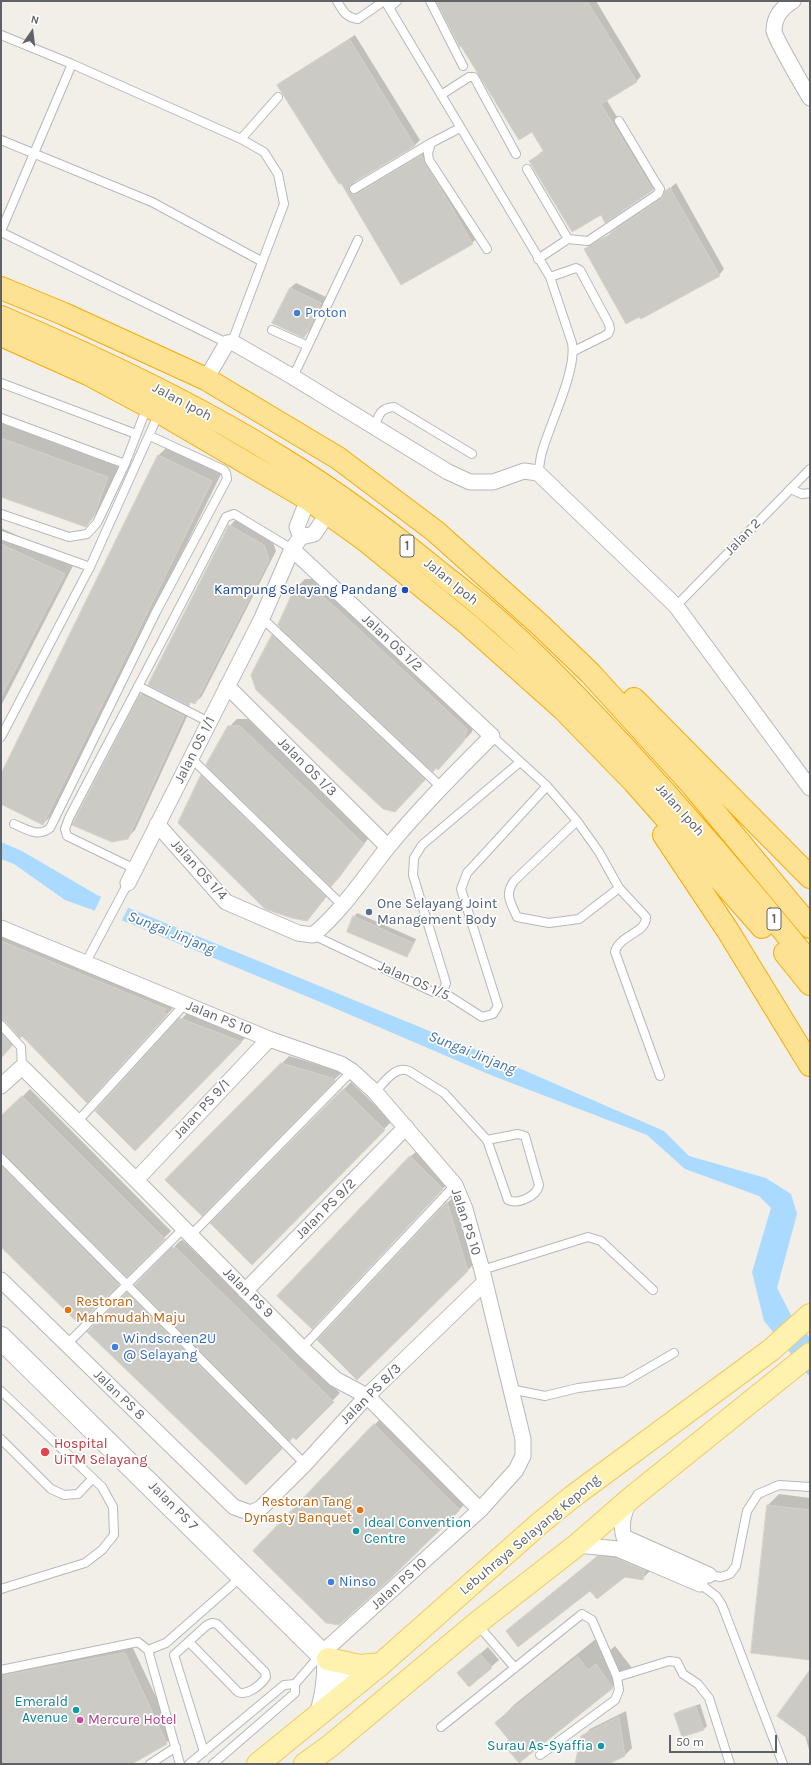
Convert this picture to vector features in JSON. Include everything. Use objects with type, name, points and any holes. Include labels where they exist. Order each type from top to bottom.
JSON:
[{"type":"highway","name":"Jalan Ipoh","points":[[1,288],[64,314],[206,380],[338,458],[435,531],[539,624],[606,690],[692,785],[810,927]]},
{"type":"highway","name":"Jalan Ipoh","points":[[1,317],[126,372],[249,438],[286,460],[373,520],[445,576],[486,610],[573,692],[656,782],[738,875],[810,963]]},
{"type":"highway","points":[[1,335],[88,374],[154,409],[241,466],[308,499],[366,540],[469,625],[562,709],[634,782],[742,903],[810,984]]},
{"type":"highway","points":[[435,531],[539,612],[638,702],[810,876]]},
{"type":"highway","points":[[562,709],[636,794],[728,931],[810,1065]]},
{"type":"main road","name":"Lebuhraya Selayang Kepong","points":[[258,1764],[380,1664],[539,1524],[572,1497],[770,1350],[810,1315]]},
{"type":"main road","points":[[305,1764],[577,1545],[630,1498],[810,1354]]},
{"type":"main road","points":[[325,1656],[360,1666],[380,1664]]},
{"type":"main road","points":[[352,1727],[360,1704],[360,1696],[353,1685]]},
{"type":"street","points":[[792,1],[783,7],[776,20],[774,33],[810,98]]},
{"type":"street","points":[[1,341],[58,361]]},
{"type":"street","points":[[206,380],[222,349],[230,343],[294,377],[448,472],[470,482],[493,482],[524,471],[538,473],[676,606],[810,788]]},
{"type":"street","name":"Jalan OS 1/1","points":[[128,883],[262,618],[296,543],[297,527],[308,499]]},
{"type":"street","points":[[296,543],[314,534],[328,513]]},
{"type":"street","name":"Jalan OS 1/2","points":[[296,543],[492,736]]},
{"type":"street","name":"Jalan OS 1/3","points":[[227,686],[388,847]]},
{"type":"street","points":[[313,935],[343,906],[388,847],[441,787],[492,736]]},
{"type":"street","name":"Jalan OS 1/4","points":[[157,824],[226,902],[298,933],[313,935]]},
{"type":"street","name":"Jalan PS 10","points":[[1,928],[269,1039],[341,1064],[352,1071],[375,1092],[455,1185],[465,1210],[483,1276],[523,1439],[523,1456],[516,1470],[480,1510],[325,1656]]},
{"type":"street","name":"Jalan PS 9/1","points":[[136,1180],[269,1039]]},
{"type":"street","points":[[1,1086],[22,1068]]},
{"type":"street","name":"Jalan PS 9","points":[[22,1068],[136,1180],[302,1348],[335,1379],[367,1396],[480,1510]]},
{"type":"street","name":"Jalan PS 9/2","points":[[245,1291],[406,1127]]},
{"type":"street","name":"Jalan PS 8/3","points":[[261,1508],[305,1464],[367,1396],[483,1276]]},
{"type":"street","name":"Jalan PS 8","points":[[1,1280],[234,1507],[251,1513],[261,1508]]},
{"type":"street","name":"Jalan PS 7","points":[[1,1338],[353,1685]]},
{"type":"street","points":[[630,1498],[624,1513],[622,1524],[624,1537],[678,1568],[704,1580]]},
{"type":"street","points":[[577,1545],[618,1549],[678,1568]]},
{"type":"street","points":[[322,1710],[328,1684],[325,1656]]},
{"type":"lane","points":[[337,1],[345,14],[352,19],[358,19],[386,3],[396,1]]},
{"type":"lane","points":[[430,1],[463,66]]},
{"type":"lane","points":[[386,3],[550,277],[574,350],[560,404],[542,450],[538,473]]},
{"type":"lane","points":[[1,35],[72,64],[241,139],[264,152],[278,174],[284,204],[230,343],[1,232],[72,64]]},
{"type":"lane","points":[[440,95],[469,77],[474,77],[516,154]]},
{"type":"lane","points":[[241,139],[278,97]]},
{"type":"lane","points":[[538,259],[568,240],[588,241],[658,194],[660,189],[619,121]]},
{"type":"lane","points":[[354,189],[431,143],[460,128]]},
{"type":"lane","points":[[1,140],[152,202],[262,261]]},
{"type":"lane","points":[[431,143],[428,153],[428,160],[487,249]]},
{"type":"lane","points":[[527,169],[568,240]]},
{"type":"lane","points":[[294,377],[358,240]]},
{"type":"lane","points":[[550,277],[576,268],[580,270],[609,324],[610,329],[608,334],[574,350]]},
{"type":"lane","points":[[272,330],[308,346]]},
{"type":"lane","points":[[1,383],[136,434]]},
{"type":"lane","points":[[374,427],[380,411],[386,407],[394,407],[472,454]]},
{"type":"lane","points":[[1,514],[69,537],[87,534],[97,523],[136,434],[154,409]]},
{"type":"lane","points":[[1,737],[90,567],[150,436],[154,409]]},
{"type":"lane","points":[[1,418],[124,464]]},
{"type":"lane","points":[[14,824],[38,834],[45,833],[50,828],[156,612],[227,479],[224,470],[212,463],[150,436]]},
{"type":"lane","points":[[226,473],[241,466]]},
{"type":"lane","name":"Jalan 2","points":[[676,606],[810,469]]},
{"type":"lane","points":[[790,489],[802,494],[810,493]]},
{"type":"lane","points":[[135,869],[67,836],[65,829],[69,818],[138,686],[157,653],[226,517],[234,514],[296,543]]},
{"type":"lane","points":[[1,534],[90,567]]},
{"type":"lane","points":[[262,618],[441,787]]},
{"type":"lane","points":[[138,686],[209,722]]},
{"type":"lane","points":[[492,736],[547,786],[577,821],[599,852],[619,888],[646,918],[644,926],[620,943],[615,952],[660,1076]]},
{"type":"lane","points":[[191,758],[343,906]]},
{"type":"lane","points":[[443,992],[446,983],[413,875],[414,858],[422,845],[520,762]]},
{"type":"lane","name":"Jalan OS 1/5","points":[[313,935],[433,992],[443,992],[482,1017],[493,1014],[498,1006],[461,889],[466,873],[547,786]]},
{"type":"lane","points":[[577,821],[514,881],[509,888],[508,896],[518,917],[549,923],[579,919],[619,888]]},
{"type":"lane","name":"Jalan OS 1/1","points":[[86,962],[128,883]]},
{"type":"lane","points":[[77,1122],[184,1004]]},
{"type":"lane","points":[[1,1025],[22,1047],[22,1068]]},
{"type":"lane","points":[[375,1092],[396,1071],[404,1069],[444,1093],[487,1140],[508,1200],[513,1203],[517,1202],[535,1193],[539,1185],[525,1136],[518,1134],[487,1140]]},
{"type":"lane","points":[[67,1344],[128,1284],[187,1232],[352,1071]]},
{"type":"lane","points":[[1,1158],[128,1284],[305,1464]]},
{"type":"lane","points":[[302,1348],[455,1185]]},
{"type":"lane","points":[[483,1276],[588,1237],[602,1241],[653,1290]]},
{"type":"lane","points":[[510,1389],[546,1396],[578,1388],[624,1382],[674,1353]]},
{"type":"lane","points":[[1,1391],[102,1487],[113,1507],[114,1535],[102,1550],[85,1563],[1,1589]]},
{"type":"lane","points":[[1,1439],[51,1489],[64,1495],[78,1494],[92,1479]]},
{"type":"lane","points":[[783,1764],[722,1605],[704,1580],[730,1574],[736,1566],[747,1511],[758,1494],[779,1485],[810,1487]]},
{"type":"lane","points":[[148,1650],[166,1644],[243,1575]]},
{"type":"lane","points":[[441,1727],[582,1614],[592,1620],[617,1677],[619,1690],[615,1700],[540,1755]]},
{"type":"lane","points":[[174,1655],[207,1625],[212,1623],[217,1624],[265,1672],[266,1677],[246,1694],[241,1694],[189,1642]]},
{"type":"lane","points":[[477,1624],[515,1668]]},
{"type":"lane","points":[[1,1670],[138,1642],[148,1650],[180,1764]]},
{"type":"lane","points":[[166,1644],[174,1655],[204,1752]]},
{"type":"lane","points":[[189,1764],[284,1685],[295,1684],[325,1656]]},
{"type":"lane","points":[[617,1677],[669,1661],[677,1662],[683,1674],[698,1684],[709,1698],[730,1764]]},
{"type":"lane","points":[[213,1764],[295,1693],[295,1684]]},
{"type":"lane","points":[[150,1764],[176,1747]]},
{"type":"water","name":"Sungai Jinjang","points":[[1,842],[22,851],[97,895],[498,1059],[664,1131],[689,1156],[766,1178],[791,1194],[797,1214],[777,1288],[791,1315],[810,1338],[810,1377],[764,1321],[752,1272],[771,1208],[759,1196],[685,1169],[647,1135],[493,1076],[325,1004],[129,923],[65,900],[14,864],[1,859]]},
{"type":"pier","points":[[102,895],[129,906],[121,922],[94,912]]},
{"type":"building","points":[[436,1],[587,1],[637,82],[601,104],[653,190],[605,223],[601,215],[572,232],[529,161],[544,152],[532,132],[519,140],[461,46],[460,47]]},
{"type":"building","points":[[350,40],[415,146],[351,184],[349,189],[350,192],[357,194],[421,155],[473,244],[401,285],[341,183],[339,184],[277,85]]},
{"type":"building","points":[[670,188],[720,276],[641,319],[639,317],[626,324],[584,249],[611,234],[610,233],[661,199],[665,191]]},
{"type":"building","name":"Proton","points":[[290,288],[321,303],[304,338],[272,323]]},
{"type":"building","points":[[1,438],[108,477],[94,516],[86,527],[1,497]]},
{"type":"building","points":[[158,455],[212,481],[43,825],[1,804],[1,774]]},
{"type":"building","points":[[229,525],[264,545],[269,560],[195,704],[190,702],[189,706],[148,685]]},
{"type":"building","points":[[1,544],[65,574],[1,697]]},
{"type":"building","points":[[296,586],[312,586],[467,729],[464,741],[438,770],[436,768],[433,772],[278,625]]},
{"type":"building","points":[[272,635],[425,780],[395,812],[383,809],[256,690],[251,675]]},
{"type":"building","points":[[140,694],[184,716],[128,839],[112,842],[72,825]]},
{"type":"building","points":[[228,726],[240,726],[364,844],[331,887],[206,765]]},
{"type":"building","points":[[201,775],[326,897],[307,921],[292,918],[265,909],[178,823]]},
{"type":"building","points":[[353,916],[413,943],[407,957],[347,932]]},
{"type":"building","points":[[1,941],[166,1009],[163,1013],[168,1014],[87,1103],[22,1036],[20,1038],[5,1021],[1,1020]]},
{"type":"building","points":[[179,1018],[242,1042],[135,1151],[95,1111]]},
{"type":"building","points":[[1,1033],[12,1046],[1,1058]]},
{"type":"building","points":[[281,1063],[332,1078],[335,1081],[202,1216],[165,1180]]},
{"type":"building","points":[[343,1089],[385,1130],[252,1265],[210,1223]]},
{"type":"building","points":[[22,1096],[165,1239],[127,1277],[5,1154],[1,1153],[1,1116]]},
{"type":"building","points":[[410,1156],[443,1189],[312,1329],[277,1296]]},
{"type":"building","points":[[1,1166],[119,1285],[79,1324],[1,1247]]},
{"type":"building","points":[[447,1202],[468,1271],[357,1380],[317,1340]]},
{"type":"building","points":[[172,1247],[175,1247],[334,1402],[296,1440],[293,1437],[290,1441],[135,1285]]},
{"type":"building","points":[[127,1292],[282,1449],[246,1485],[87,1332]]},
{"type":"building","name":"Ideal Convention Centre","points":[[374,1424],[460,1510],[390,1579],[339,1625],[326,1623],[253,1551]]},
{"type":"building","points":[[767,1505],[810,1510],[810,1660],[751,1653]]},
{"type":"building","points":[[598,1556],[618,1559],[645,1570],[643,1580],[625,1577],[597,1599],[590,1591],[518,1647],[506,1631]]},
{"type":"building","name":"Emerald Avenue","points":[[125,1653],[167,1744],[132,1764],[1,1764],[1,1676]]},
{"type":"building","points":[[480,1654],[492,1668],[469,1687],[457,1673]]},
{"type":"building","points":[[578,1657],[588,1670],[596,1664],[613,1688],[519,1763],[503,1744],[509,1740],[495,1723]]},
{"type":"building","points":[[810,1670],[810,1740],[777,1716]]},
{"type":"building","points":[[696,1707],[704,1730],[682,1737],[674,1714]]},
{"type":"building","name":"Surau As-Syaffia","points":[[619,1717],[625,1756],[609,1764],[575,1764],[581,1736]]},
{"type":"place","name":"Proton","points":[[297,313]]},
{"type":"place","name":"Kampung Selayang Pandang","points":[[405,590]]},
{"type":"place","name":"One Selayang Joint Management Body","points":[[369,912]]},
{"type":"place","name":"Restoran Mahmudah Maju","points":[[68,1310]]},
{"type":"place","name":"Windscreen2U @ Selayang","points":[[115,1347]]},
{"type":"place","name":"Hospital UiTM Selayang","points":[[45,1452]]},
{"type":"place","name":"Restoran Tang Dynasty Banquet","points":[[360,1510]]},
{"type":"place","name":"Ideal Convention Centre","points":[[356,1531]]},
{"type":"place","name":"Ninso","points":[[331,1582]]},
{"type":"place","name":"Emerald Avenue","points":[[76,1710]]},
{"type":"place","name":"Mercure Hotel","points":[[80,1720]]},
{"type":"place","name":"Surau As-Syaffia","points":[[601,1746]]}]
